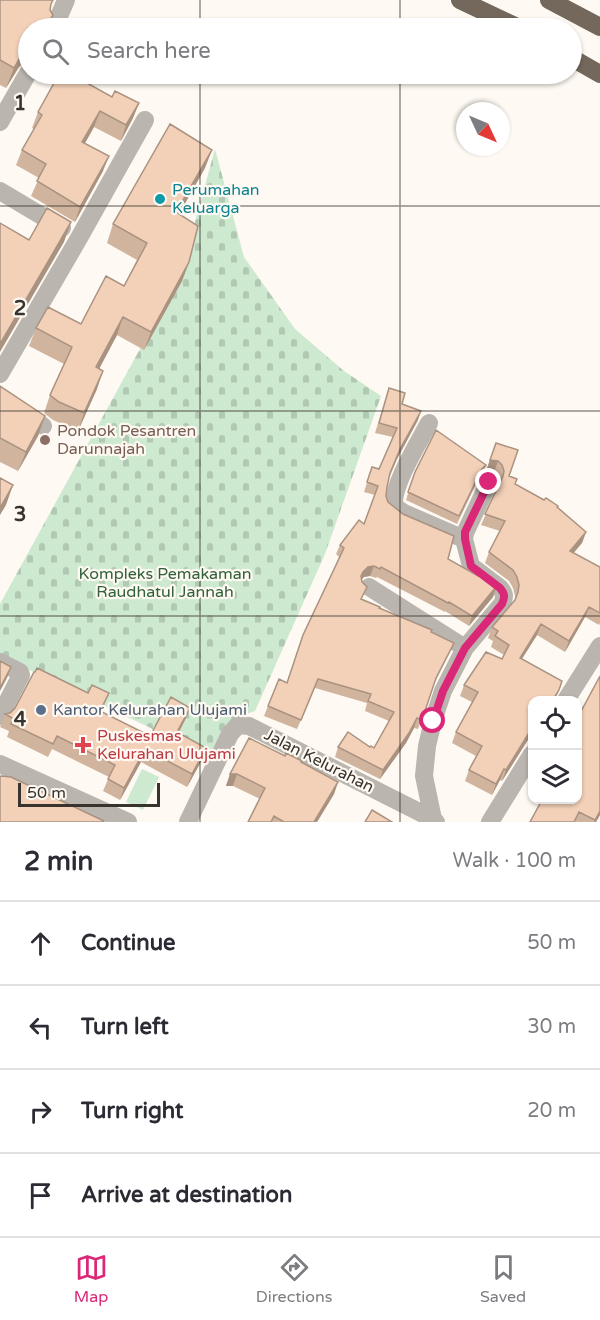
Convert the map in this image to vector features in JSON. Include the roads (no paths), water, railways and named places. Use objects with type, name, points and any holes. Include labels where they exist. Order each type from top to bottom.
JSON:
[{"type":"highway","points":[[460,0],[498,18]]},
{"type":"highway","points":[[549,0],[600,27]]},
{"type":"highway","points":[[582,64],[600,74]]},
{"type":"street","points":[[58,18],[66,0]]},
{"type":"street","points":[[0,122],[6,97],[18,84]]},
{"type":"street","points":[[0,374],[145,120]]},
{"type":"street","points":[[0,191],[79,238]]},
{"type":"street","points":[[0,398],[43,426]]},
{"type":"street","points":[[429,423],[403,473],[393,501],[394,506],[404,513],[465,539]]},
{"type":"street","points":[[433,821],[424,776],[427,746],[433,721],[443,691],[465,648],[502,604],[504,598],[504,593],[500,588],[471,566],[465,539],[465,532],[489,482]]},
{"type":"street","points":[[369,587],[465,648]]},
{"type":"street","points":[[569,696],[600,646]]},
{"type":"street","points":[[0,662],[20,672],[21,675],[0,716]]},
{"type":"street","name":"Jalan Kelurahan","points":[[188,822],[230,734],[238,725],[249,726],[433,821]]},
{"type":"street","points":[[490,822],[528,760]]},
{"type":"street","points":[[0,764],[128,822]]},
{"type":"street","points":[[10,786],[95,822]]},
{"type":"place","name":"Perumahan Keluarga","points":[[160,199]]},
{"type":"place","name":"Pondok Pesantren Darunnajah","points":[[45,440]]},
{"type":"place","name":"Kantor Kelurahan Ulujami","points":[[41,710]]},
{"type":"place","name":"Puskesmas Kelurahan Ulujami","points":[[83,745]]},
{"type":"park label","name":"Kompleks Pemakaman Raudhatul Jannah","points":[[165,583]]}]
